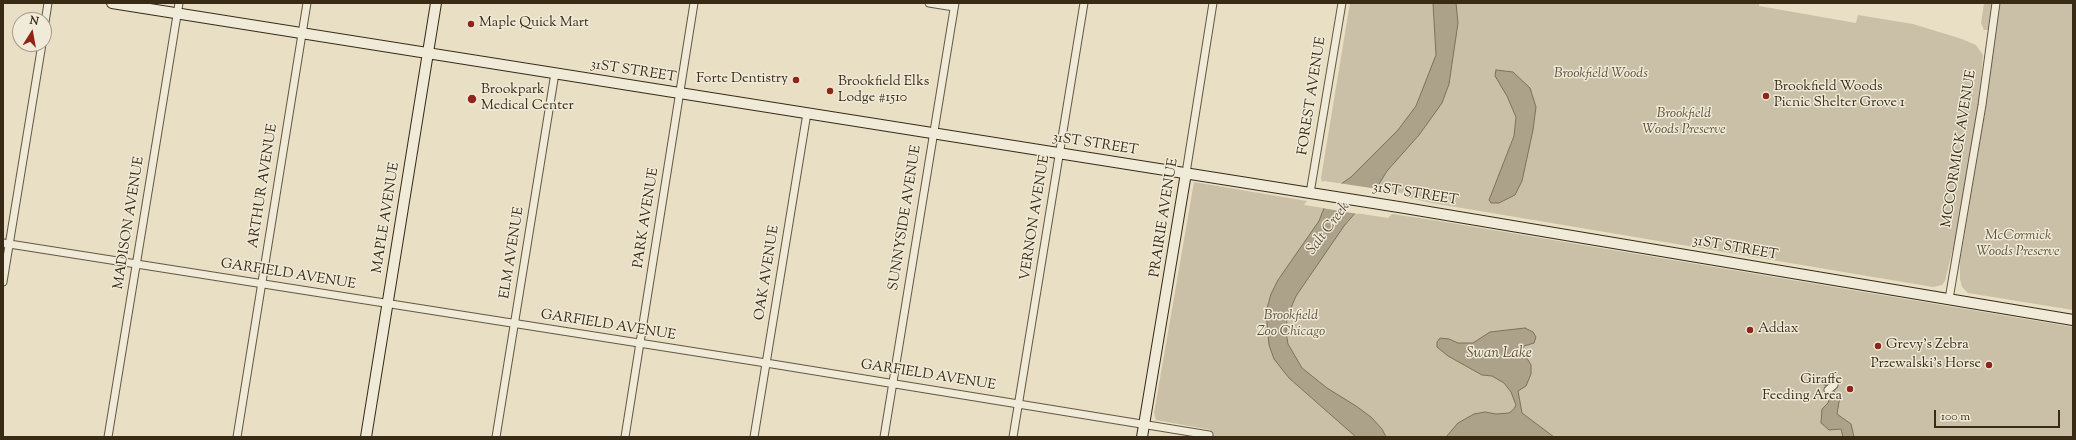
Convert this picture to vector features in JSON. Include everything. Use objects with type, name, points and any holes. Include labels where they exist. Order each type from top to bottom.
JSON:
[{"type":"main road","name":"31ST STREET","points":[[112,3],[1325,195],[2073,320]]},
{"type":"main road","name":"MAPLE AVENUE","points":[[366,437],[436,3]]},
{"type":"main road","name":"PRAIRIE AVENUE","points":[[1142,437],[1186,173]]},
{"type":"street","name":"MADISON AVENUE","points":[[108,437],[179,3]]},
{"type":"street","name":"ARTHUR AVENUE","points":[[237,437],[307,3]]},
{"type":"street","name":"PARK AVENUE","points":[[625,437],[681,93],[694,3]]},
{"type":"street","points":[[929,3],[954,5]]},
{"type":"street","name":"VERNON AVENUE","points":[[1013,437],[1084,3]]},
{"type":"street","name":"PRAIRIE AVENUE","points":[[1186,173],[1213,3]]},
{"type":"street","name":"FOREST AVENUE","points":[[1310,193],[1342,3]]},
{"type":"street","name":"MCCORMICK AVENUE","points":[[1949,299],[1982,105],[1996,3]]},
{"type":"street","name":"SUNNYSIDE AVENUE","points":[[884,437],[954,5]]},
{"type":"street","points":[[3,282],[6,244],[41,52]]},
{"type":"street","name":"ELM AVENUE","points":[[496,437],[555,74]]},
{"type":"street","name":"OAK AVENUE","points":[[754,437],[808,113]]},
{"type":"street","name":"GARFIELD AVENUE","points":[[6,244],[766,363],[1209,435]]},
{"type":"green space","name":"Brookfield Woods Preserve","points":[[1350,3],[1759,3],[1759,6],[1856,23],[1858,15],[1913,24],[1962,39],[1976,45],[1983,55],[1979,102],[1960,220],[1945,281],[1942,285],[1933,287],[1432,203],[1405,197],[1407,194],[1324,181],[1322,182],[1321,178]]},
{"type":"green space","points":[[1984,3],[1992,3],[1988,30],[1984,30],[1981,23]]},
{"type":"green space","name":"McCormick Woods Preserve","points":[[2000,3],[2073,3],[2073,310],[1968,293],[1962,287],[1960,279],[1960,262],[1985,113]]},
{"type":"green space","name":"Brookfield Zoo Chicago","points":[[1194,182],[1307,201],[1304,205],[1324,208],[1344,226],[1356,213],[1388,218],[1392,214],[2073,327],[2073,437],[1210,437],[1211,430],[1156,420],[1154,413]]},
{"type":"water","name":"Salt Creek","points":[[1433,3],[1456,3],[1458,23],[1449,84],[1442,103],[1419,135],[1387,171],[1376,189],[1344,226],[1296,296],[1287,317],[1286,332],[1288,344],[1302,368],[1327,388],[1371,417],[1382,429],[1386,437],[1356,437],[1289,378],[1274,359],[1269,345],[1266,312],[1271,294],[1278,280],[1319,221],[1324,208],[1341,184],[1351,177],[1398,130],[1416,106],[1436,55]]},
{"type":"water","points":[[1496,70],[1513,72],[1530,88],[1536,107],[1533,130],[1522,181],[1515,195],[1499,203],[1491,203],[1489,200],[1514,136],[1516,117],[1507,96],[1495,76]]},
{"type":"water","name":"Swan Lake","points":[[1525,328],[1533,332],[1536,337],[1534,343],[1524,346],[1522,350],[1531,365],[1531,374],[1526,386],[1518,391],[1522,413],[1554,437],[1446,437],[1458,423],[1474,414],[1485,412],[1496,414],[1509,413],[1516,405],[1511,392],[1504,383],[1492,376],[1482,375],[1448,356],[1437,347],[1437,342],[1440,338],[1449,339],[1458,343],[1473,343],[1490,332]]},
{"type":"water","points":[[1809,372],[1815,377],[1828,382],[1836,394],[1840,396],[1837,414],[1851,424],[1854,437],[1843,437],[1841,429],[1829,430],[1821,423],[1822,409],[1828,403],[1831,392],[1825,385],[1815,380],[1807,373]]},
{"type":"pier","points":[[1338,183],[1378,189],[1358,214],[1322,208]]},
{"type":"place","name":"Maple Quick Mart","points":[[471,24]]},
{"type":"place","name":"Forte Dentistry","points":[[796,80]]},
{"type":"place","name":"Brookfield Elks Lodge #1510","points":[[830,91]]},
{"type":"place","name":"Brookfield Woods Picnic Shelter Grove 1","points":[[1766,96]]},
{"type":"place","name":"Brookpark Medical Center","points":[[472,99]]},
{"type":"place","name":"Addax","points":[[1750,330]]},
{"type":"place","name":"Grevy's Zebra","points":[[1878,346]]},
{"type":"place","name":"Przewalski's Horse","points":[[1989,365]]},
{"type":"place","name":"Giraffe Feeding Area","points":[[1850,389]]},
{"type":"park label","name":"Brookfield Woods","points":[[1601,75]]}]
